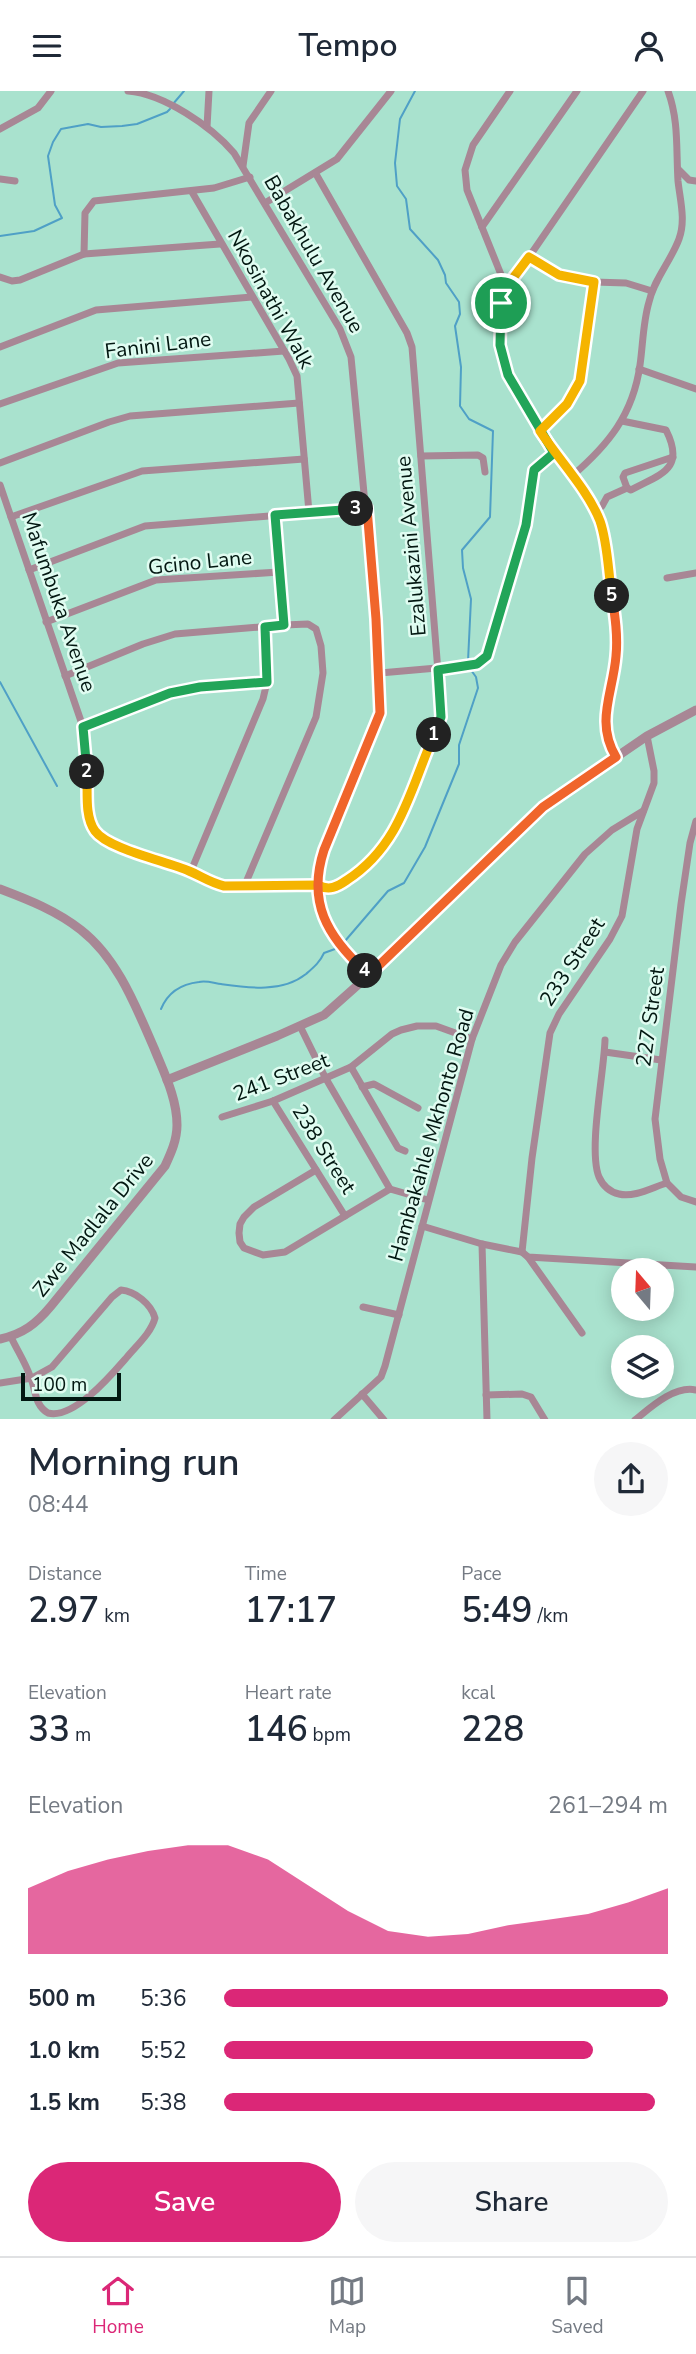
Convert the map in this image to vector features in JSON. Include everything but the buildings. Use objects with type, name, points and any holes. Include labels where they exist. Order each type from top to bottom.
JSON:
[{"type":"street","points":[[0,129],[37,108],[51,91]]},
{"type":"street","name":"Babakhulu Avenue","points":[[128,91],[143,93],[164,103],[221,137],[250,177],[349,348],[367,508],[381,700],[377,722],[324,850],[318,885],[327,927],[345,952],[369,975]]},
{"type":"street","points":[[207,127],[209,91]]},
{"type":"street","points":[[243,166],[249,123],[271,91]]},
{"type":"street","points":[[265,203],[316,174],[343,153],[391,91]]},
{"type":"street","points":[[506,287],[467,190],[465,170],[472,145],[510,91]]},
{"type":"street","points":[[482,227],[577,91]]},
{"type":"street","points":[[616,757],[605,730],[616,659],[616,623],[603,531],[596,512],[554,453],[513,387],[502,356],[501,303],[506,287],[643,91]]},
{"type":"street","points":[[572,476],[602,450],[622,421],[632,398],[639,369],[652,291],[677,245],[681,231],[676,119],[669,92]]},
{"type":"street","points":[[678,168],[689,180],[696,181]]},
{"type":"street","name":"Ezalukazini Avenue","points":[[316,174],[410,340],[441,717],[397,827],[373,859],[352,877],[332,888],[318,885]]},
{"type":"street","points":[[85,254],[85,213],[94,201],[192,192],[221,187],[250,177]]},
{"type":"street","points":[[0,179],[15,181]]},
{"type":"street","name":"Nkosinathi Walk","points":[[192,192],[297,376],[309,512]]},
{"type":"street","points":[[0,277],[12,281],[24,279],[85,254],[220,244]]},
{"type":"street","points":[[529,257],[559,275],[594,282],[626,283],[652,291]]},
{"type":"street","points":[[540,431],[567,404],[580,381],[594,282]]},
{"type":"street","points":[[0,347],[96,310],[252,297]]},
{"type":"street","name":"Fanini Lane","points":[[0,404],[118,363],[284,351]]},
{"type":"street","points":[[639,369],[696,389]]},
{"type":"street","points":[[0,463],[119,419],[299,403]]},
{"type":"street","points":[[596,512],[607,497],[627,488],[631,490],[668,470],[673,457],[666,430],[622,421]]},
{"type":"street","points":[[380,673],[438,670],[477,664],[487,656],[526,525],[534,470],[554,453]]},
{"type":"street","points":[[421,456],[478,454],[483,458],[485,472]]},
{"type":"street","points":[[627,488],[623,478],[628,471],[673,457]]},
{"type":"street","points":[[11,517],[142,471],[304,459]]},
{"type":"street","name":"Mafumbuka Avenue","points":[[0,485],[83,727],[89,817],[96,833],[111,843],[191,871],[218,885],[318,885]]},
{"type":"street","points":[[29,571],[145,526],[367,508]]},
{"type":"street","points":[[275,515],[284,625]]},
{"type":"street","name":"Gcino Lane","points":[[46,622],[156,580],[279,572]]},
{"type":"street","points":[[667,578],[696,573]]},
{"type":"street","points":[[65,676],[160,637],[202,630],[284,625],[308,624],[316,629],[321,646],[323,673],[316,717],[244,887]]},
{"type":"street","points":[[191,871],[263,699],[267,682],[265,627]]},
{"type":"street","points":[[83,727],[177,691],[267,682]]},
{"type":"street","points":[[167,1080],[300,1027],[331,1010],[543,807],[647,736],[695,711]]},
{"type":"street","name":"233 Street","points":[[525,1254],[550,1034],[559,1014],[610,939],[622,916],[637,829],[654,783],[647,736]]},
{"type":"street","name":"Hambakahle Mkhonto Road","points":[[334,1419],[382,1377],[472,1039],[501,965],[515,942],[585,854],[612,830],[643,811]]},
{"type":"street","name":"227 Street","points":[[667,1183],[660,1159],[655,1119],[690,843],[696,821]]},
{"type":"street","name":"Zwe Madlala Drive","points":[[0,889],[43,906],[66,919],[84,931],[106,956],[123,981],[167,1080],[176,1109],[177,1125],[176,1139],[165,1166],[38,1321],[26,1330],[0,1339]]},
{"type":"street","name":"241 Street","points":[[222,1117],[273,1101],[351,1067],[392,1034],[417,1026],[436,1026],[472,1039]]},
{"type":"street","points":[[300,1027],[325,1077],[390,1189],[428,1200]]},
{"type":"street","points":[[605,1040],[596,1147],[596,1169],[600,1179],[611,1191],[625,1195],[667,1183],[681,1197],[696,1202]]},
{"type":"street","points":[[605,1052],[662,1060]]},
{"type":"street","name":"241 Street","points":[[351,1067],[398,1148],[405,1151]]},
{"type":"street","points":[[362,1087],[374,1084],[418,1108]]},
{"type":"street","name":"238 Street","points":[[273,1101],[345,1216]]},
{"type":"street","points":[[316,1170],[254,1207],[240,1224],[240,1242],[244,1248],[263,1255],[285,1252],[390,1189]]},
{"type":"street","points":[[422,1226],[525,1254],[696,1267]]},
{"type":"street","points":[[482,1244],[487,1419]]},
{"type":"street","points":[[525,1254],[582,1333]]},
{"type":"street","points":[[0,1383],[32,1378],[58,1363],[121,1290],[130,1291],[152,1309],[155,1318],[145,1335],[95,1395],[68,1413],[53,1416],[41,1408],[32,1378],[11,1337]]},
{"type":"street","points":[[363,1307],[399,1315]]},
{"type":"street","points":[[635,1419],[674,1393],[683,1389],[696,1390]]},
{"type":"street","points":[[362,1394],[384,1419]]},
{"type":"street","points":[[486,1395],[522,1394],[531,1397],[545,1419]]},
{"type":"waterway","points":[[173,104],[184,91]]},
{"type":"waterway","points":[[415,91],[400,119],[395,163],[397,186],[406,199],[410,229],[438,260],[446,283],[459,302],[460,314],[455,326],[461,367],[460,406],[469,419],[493,431],[490,517],[462,550],[463,568],[471,599],[468,661]]},
{"type":"waterway","points":[[0,236],[34,231],[62,218],[55,205],[48,156],[61,129],[88,124],[101,127],[137,124],[170,109]]},
{"type":"waterway","points":[[345,941],[388,891],[404,883],[425,847],[459,764],[459,745],[478,688],[476,677],[471,670]]},
{"type":"waterway","points":[[0,682],[57,786]]},
{"type":"waterway","points":[[161,1009],[171,994],[181,987],[201,981],[254,988],[287,984],[306,974],[324,953],[335,949]]},
{"type":"route","points":[[501,303],[500,345],[508,375],[513,387],[540,431],[554,453],[534,470],[526,525],[487,656],[477,664],[438,670],[441,709],[438,726],[397,827],[373,859],[352,877],[328,889],[318,885],[224,886],[191,871],[111,843],[96,833],[89,817],[83,727],[170,693],[200,687],[267,682],[265,627],[284,625],[275,515],[367,508],[380,713],[324,850],[318,885],[327,927],[337,943],[369,975],[543,807],[616,757],[605,730],[617,649],[603,531],[589,500],[540,431],[567,404],[580,381],[594,282],[568,279],[529,257],[504,290],[501,303]]}]
